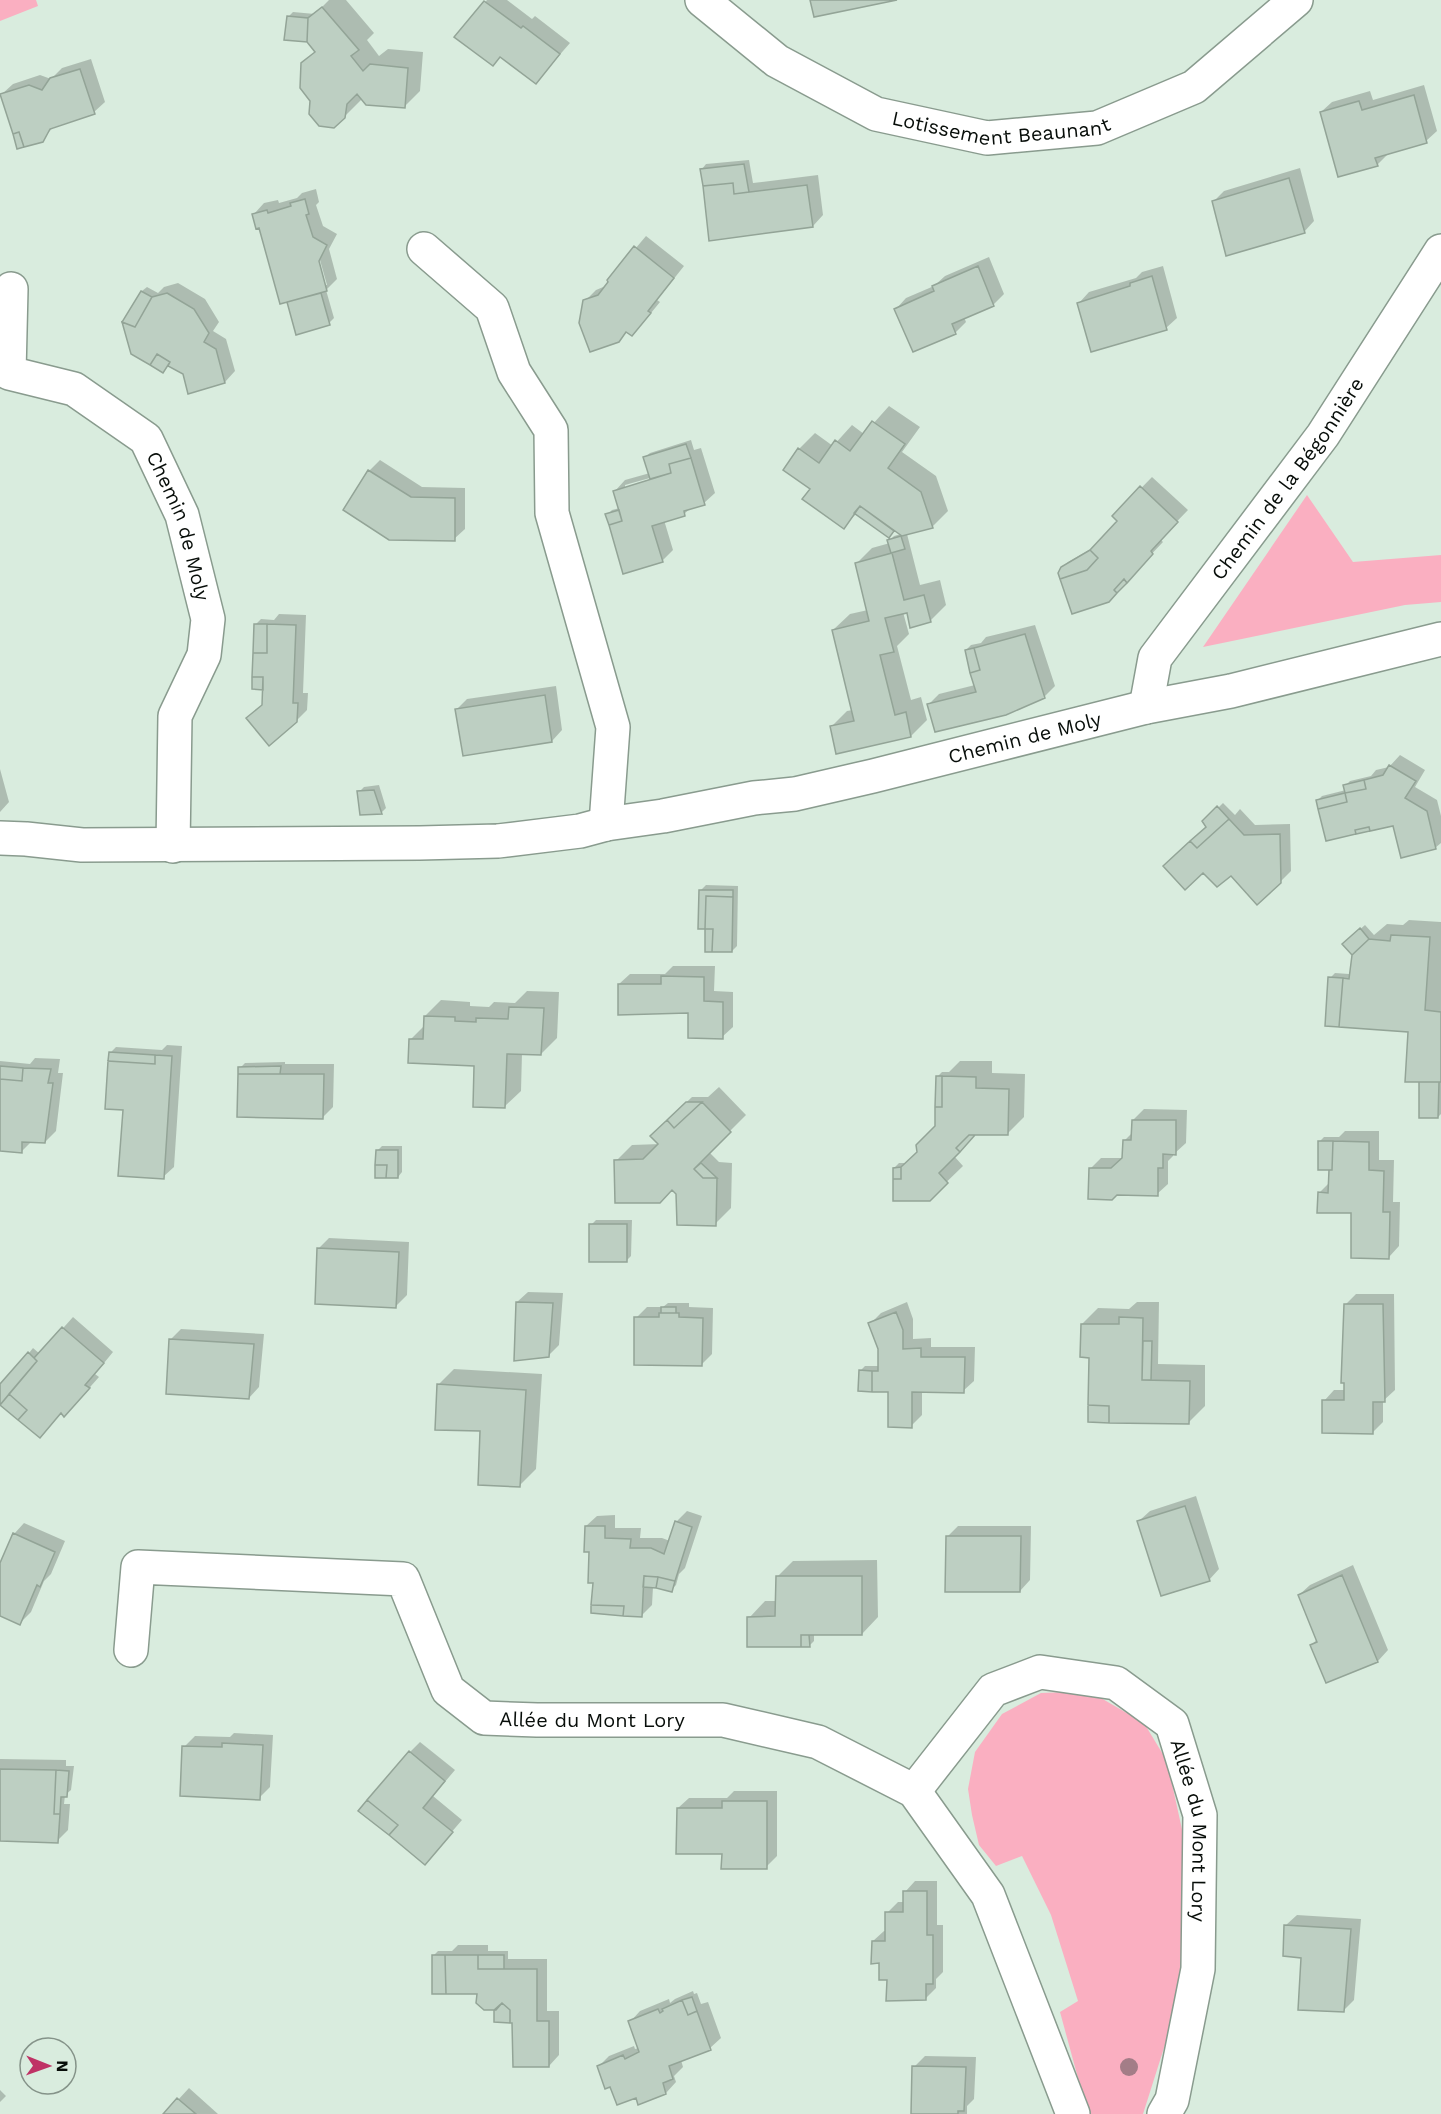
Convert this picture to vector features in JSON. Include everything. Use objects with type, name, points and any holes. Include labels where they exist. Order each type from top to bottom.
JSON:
[{"type":"street","name":"Lotissement Beaunant","points":[[702,0],[777,61],[876,114],[987,138],[1097,128],[1194,87],[1296,0]]},
{"type":"street","points":[[424,249],[492,308],[514,372],[551,430],[552,513],[613,727],[606,824]]},
{"type":"street","name":"Chemin de la Bégonnière","points":[[1146,707],[1155,658],[1323,435],[1441,251]]},
{"type":"street","name":"Chemin de Moly","points":[[11,289],[9,373],[74,389],[146,439],[182,515],[208,619],[204,656],[175,716],[172,846]]},
{"type":"street","name":"Chemin de Moly","points":[[0,838],[82,845],[172,846],[498,840],[580,831],[606,824],[806,791],[873,777],[1146,707],[1231,691],[1441,639]]},
{"type":"street","name":"Allée du Mont Lory","points":[[131,1650],[138,1567],[403,1579],[448,1690],[484,1718],[723,1720],[818,1742],[914,1791],[988,1895],[1074,2114]]},
{"type":"street","name":"Allée du Mont Lory","points":[[914,1791],[993,1690],[1040,1672],[1116,1683],[1172,1724],[1200,1815],[1198,1969],[1172,2100],[1164,2114]]},
{"type":"shaded area","points":[[0,0],[36,0],[38,6],[0,21]]},
{"type":"shaded area","points":[[1307,495],[1353,562],[1441,555],[1441,602],[1405,605],[1203,647]]},
{"type":"shaded area","points":[[1041,1693],[1094,1694],[1144,1723],[1167,1761],[1183,1834],[1182,1964],[1176,2010],[1143,2114],[1090,2114],[1060,2012],[1078,2001],[1051,1915],[1022,1856],[996,1866],[979,1845],[972,1815],[968,1789],[975,1752],[1002,1714]]},
{"type":"building","points":[[810,0],[897,0],[814,17]]},
{"type":"building","points":[[484,1],[521,28],[523,26],[560,54],[536,84],[500,57],[493,66],[454,37]]},
{"type":"building","points":[[322,7],[359,50],[351,56],[363,71],[370,64],[408,68],[405,108],[366,105],[357,94],[347,104],[345,118],[334,128],[319,126],[309,114],[310,101],[300,88],[301,63],[315,52],[307,42],[308,18]]},
{"type":"building","points":[[287,16],[308,18],[307,42],[284,40]]},
{"type":"building","points":[[80,69],[95,114],[50,129],[43,142],[24,147],[19,132],[13,134],[0,94],[29,85],[42,90],[50,78]]},
{"type":"building","points":[[1414,95],[1427,143],[1375,158],[1378,166],[1338,177],[1320,112],[1359,101],[1362,110]]},
{"type":"building","points":[[19,132],[24,147],[17,149],[13,134]]},
{"type":"building","points":[[744,164],[749,192],[734,194],[733,183],[703,186],[700,169]]},
{"type":"building","points":[[1289,178],[1305,233],[1226,256],[1212,201]]},
{"type":"building","points":[[733,183],[734,194],[807,185],[813,227],[709,241],[703,186]]},
{"type":"building","points":[[305,199],[309,214],[306,215],[313,237],[327,245],[319,261],[327,291],[280,304],[259,228],[256,229],[252,214],[267,210],[268,213]]},
{"type":"building","points":[[634,246],[674,278],[648,311],[651,313],[632,336],[626,332],[619,342],[590,352],[579,323],[583,300],[598,295]]},
{"type":"building","points":[[978,266],[994,306],[952,324],[956,334],[913,352],[894,309],[934,291],[932,286]]},
{"type":"building","points":[[1152,276],[1167,330],[1091,352],[1077,303],[1130,286],[1130,283]]},
{"type":"building","points":[[141,291],[152,297],[135,327],[122,322]]},
{"type":"building","points":[[167,293],[194,309],[209,333],[204,342],[216,349],[225,383],[188,394],[183,374],[168,366],[170,362],[157,354],[150,365],[131,354],[122,322],[135,327],[152,297]]},
{"type":"building","points":[[321,293],[330,325],[296,335],[287,302]]},
{"type":"building","points":[[157,354],[170,362],[163,373],[150,365]]},
{"type":"building","points":[[872,421],[905,444],[888,468],[921,492],[933,528],[902,536],[860,506],[844,529],[802,499],[810,489],[783,470],[798,448],[819,463],[835,440],[850,451]]},
{"type":"building","points":[[686,444],[691,458],[669,464],[671,473],[650,479],[643,457]]},
{"type":"building","points":[[691,458],[705,505],[684,511],[685,516],[652,526],[663,562],[623,574],[609,525],[622,521],[613,491],[671,473],[669,464]]},
{"type":"building","points":[[368,470],[411,497],[455,498],[455,541],[389,540],[343,510]]},
{"type":"building","points":[[1140,486],[1178,522],[1151,551],[1153,554],[1127,583],[1124,579],[1114,590],[1117,593],[1109,602],[1072,614],[1060,579],[1087,570],[1098,558],[1090,550],[1117,521],[1112,516]]},
{"type":"building","points":[[860,506],[894,531],[889,538],[854,513]]},
{"type":"building","points":[[619,510],[622,521],[609,525],[605,514]]},
{"type":"building","points":[[901,536],[905,549],[891,553],[887,540]]},
{"type":"building","points":[[1090,550],[1098,558],[1087,570],[1060,579],[1058,573],[1061,567]]},
{"type":"building","points":[[892,553],[904,600],[924,595],[931,622],[910,628],[907,613],[885,618],[894,652],[880,655],[895,715],[906,712],[911,737],[836,754],[830,726],[854,721],[832,630],[869,621],[855,563]]},
{"type":"building","points":[[1124,579],[1127,583],[1117,593],[1114,590]]},
{"type":"building","points":[[254,624],[267,624],[267,653],[253,653]]},
{"type":"building","points":[[267,624],[296,625],[293,703],[298,703],[297,722],[269,746],[246,718],[262,705],[263,677],[252,677],[253,653],[267,653]]},
{"type":"building","points":[[1025,634],[1045,698],[1006,715],[935,732],[927,704],[976,692],[970,673],[980,670],[974,648]]},
{"type":"building","points":[[974,648],[980,670],[970,673],[965,650]]},
{"type":"building","points":[[252,677],[263,677],[263,690],[252,689]]},
{"type":"building","points":[[545,695],[552,742],[463,756],[455,709]]},
{"type":"building","points":[[1389,765],[1416,781],[1405,798],[1427,811],[1436,849],[1401,858],[1393,826],[1370,831],[1369,827],[1355,830],[1356,834],[1326,841],[1318,809],[1347,802],[1345,793],[1366,789],[1364,780],[1383,775]]},
{"type":"building","points":[[1364,780],[1366,789],[1345,793],[1343,785]]},
{"type":"building","points":[[374,790],[382,814],[360,815],[357,791]]},
{"type":"building","points":[[1345,793],[1347,802],[1318,809],[1316,800]]},
{"type":"building","points":[[1217,806],[1229,819],[1197,848],[1190,841],[1206,827],[1202,821]]},
{"type":"building","points":[[1229,819],[1244,835],[1280,834],[1281,883],[1257,905],[1231,876],[1217,887],[1203,873],[1185,890],[1163,866],[1190,841],[1197,848]]},
{"type":"building","points":[[1369,827],[1370,831],[1356,834],[1355,830]]},
{"type":"building","points":[[699,890],[733,890],[733,897],[706,896],[705,929],[698,929]]},
{"type":"building","points":[[706,896],[733,897],[732,952],[712,952],[713,929],[705,929]]},
{"type":"building","points":[[1360,928],[1369,939],[1352,955],[1342,944]]},
{"type":"building","points":[[705,929],[713,929],[712,952],[705,952]]},
{"type":"building","points":[[1391,935],[1430,937],[1425,1010],[1441,1012],[1441,1082],[1405,1082],[1408,1032],[1339,1027],[1343,978],[1349,979],[1352,955],[1369,939],[1390,941]]},
{"type":"building","points":[[661,976],[704,977],[704,1001],[723,1002],[723,1039],[688,1038],[688,1013],[618,1015],[618,984],[661,984]]},
{"type":"building","points":[[1328,977],[1343,978],[1339,1027],[1325,1026]]},
{"type":"building","points":[[509,1007],[544,1008],[541,1055],[507,1054],[505,1108],[473,1107],[474,1066],[408,1063],[409,1039],[423,1039],[424,1016],[455,1017],[455,1021],[476,1022],[476,1018],[508,1019]]},
{"type":"building","points":[[109,1052],[155,1055],[155,1064],[108,1061]]},
{"type":"building","points":[[155,1055],[172,1056],[164,1179],[118,1176],[123,1110],[105,1109],[108,1061],[155,1064]]},
{"type":"building","points":[[0,1066],[23,1068],[22,1081],[0,1079]]},
{"type":"building","points":[[281,1066],[280,1074],[238,1074],[238,1067]]},
{"type":"building","points":[[23,1068],[51,1069],[48,1083],[53,1083],[45,1143],[22,1142],[22,1153],[0,1151],[0,1079],[22,1081]]},
{"type":"building","points":[[238,1074],[324,1074],[323,1119],[237,1117]]},
{"type":"building","points":[[936,1076],[942,1076],[942,1107],[935,1107]]},
{"type":"building","points":[[942,1076],[976,1077],[976,1088],[1009,1089],[1008,1135],[969,1135],[956,1148],[960,1152],[939,1173],[948,1183],[930,1201],[893,1201],[893,1179],[901,1179],[901,1167],[917,1152],[916,1145],[935,1126],[935,1107],[942,1107]]},
{"type":"building","points":[[1419,1082],[1439,1082],[1438,1118],[1419,1118]]},
{"type":"building","points":[[686,1102],[702,1102],[674,1128],[667,1120]]},
{"type":"building","points":[[702,1102],[731,1132],[694,1169],[703,1178],[717,1178],[716,1226],[677,1225],[676,1194],[672,1190],[660,1203],[615,1203],[614,1160],[643,1159],[658,1144],[650,1136],[667,1120],[674,1128]]},
{"type":"building","points":[[1132,1120],[1176,1120],[1176,1155],[1163,1154],[1163,1168],[1158,1168],[1158,1196],[1117,1195],[1112,1200],[1088,1199],[1089,1168],[1111,1168],[1122,1158],[1123,1140],[1131,1140]]},
{"type":"building","points":[[969,1135],[975,1135],[960,1152],[956,1148]]},
{"type":"building","points":[[1318,1141],[1333,1141],[1332,1170],[1318,1170]]},
{"type":"building","points":[[1333,1141],[1369,1142],[1369,1170],[1384,1171],[1383,1212],[1390,1212],[1389,1259],[1351,1258],[1351,1213],[1317,1213],[1318,1192],[1328,1193]]},
{"type":"building","points":[[376,1150],[398,1150],[398,1178],[386,1178],[387,1165],[375,1165]]},
{"type":"building","points":[[701,1163],[717,1178],[703,1178],[694,1169]]},
{"type":"building","points":[[375,1165],[387,1165],[386,1178],[375,1178]]},
{"type":"building","points":[[901,1167],[901,1179],[893,1179],[893,1168]]},
{"type":"building","points":[[589,1224],[627,1224],[627,1262],[589,1262]]},
{"type":"building","points":[[317,1248],[399,1252],[396,1308],[315,1304]]},
{"type":"building","points":[[516,1302],[553,1303],[549,1357],[514,1361]]},
{"type":"building","points":[[1344,1304],[1383,1304],[1385,1402],[1373,1402],[1373,1434],[1322,1433],[1322,1400],[1344,1400],[1344,1383],[1341,1383]]},
{"type":"building","points":[[661,1307],[676,1307],[676,1313],[661,1313]]},
{"type":"building","points":[[896,1312],[903,1330],[903,1349],[921,1348],[921,1357],[965,1357],[964,1393],[912,1392],[912,1428],[888,1427],[888,1392],[872,1392],[872,1371],[878,1371],[878,1349],[868,1323]]},
{"type":"building","points":[[659,1313],[679,1313],[679,1317],[703,1318],[702,1366],[634,1365],[634,1317],[659,1317]]},
{"type":"building","points":[[1119,1317],[1143,1318],[1142,1380],[1190,1381],[1189,1424],[1109,1423],[1109,1406],[1088,1405],[1089,1358],[1080,1357],[1081,1324],[1119,1324]]},
{"type":"building","points":[[62,1327],[104,1363],[85,1385],[90,1388],[64,1417],[61,1413],[40,1438],[18,1420],[27,1410],[9,1394],[37,1361],[34,1358]]},
{"type":"building","points":[[169,1339],[254,1344],[249,1399],[166,1394]]},
{"type":"building","points":[[1143,1341],[1152,1341],[1151,1380],[1142,1380]]},
{"type":"building","points":[[28,1352],[37,1361],[0,1405],[0,1384]]},
{"type":"building","points":[[859,1370],[872,1371],[872,1392],[858,1391]]},
{"type":"building","points":[[437,1384],[526,1390],[520,1487],[478,1485],[480,1431],[435,1430]]},
{"type":"building","points":[[9,1394],[27,1410],[18,1420],[0,1405]]},
{"type":"building","points":[[1088,1405],[1109,1406],[1109,1423],[1088,1422]]},
{"type":"building","points":[[1185,1506],[1210,1581],[1161,1596],[1137,1521]]},
{"type":"building","points":[[675,1521],[692,1527],[675,1581],[644,1576],[642,1617],[623,1616],[624,1606],[591,1605],[593,1583],[588,1583],[589,1552],[584,1552],[585,1526],[605,1526],[605,1538],[631,1539],[630,1548],[651,1548],[664,1554]]},
{"type":"building","points":[[13,1533],[55,1552],[40,1587],[37,1585],[20,1625],[0,1616],[0,1563]]},
{"type":"building","points":[[946,1536],[1021,1536],[1020,1592],[945,1592]]},
{"type":"building","points":[[1342,1575],[1378,1662],[1326,1683],[1310,1645],[1317,1642],[1298,1595]]},
{"type":"building","points":[[644,1576],[658,1577],[656,1588],[643,1587]]},
{"type":"building","points":[[776,1576],[862,1576],[862,1635],[801,1635],[801,1647],[747,1647],[747,1617],[775,1616]]},
{"type":"building","points":[[658,1577],[675,1581],[672,1592],[656,1588]]},
{"type":"building","points":[[591,1605],[624,1606],[623,1616],[591,1613]]},
{"type":"building","points":[[801,1635],[809,1635],[810,1647],[801,1647]]},
{"type":"building","points":[[222,1743],[263,1745],[260,1800],[180,1796],[182,1746],[222,1747]]},
{"type":"building","points":[[409,1751],[445,1781],[423,1808],[453,1832],[425,1865],[389,1835],[398,1825],[367,1800]]},
{"type":"building","points":[[0,1769],[56,1770],[54,1814],[60,1814],[58,1843],[0,1841]]},
{"type":"building","points":[[56,1770],[69,1771],[67,1797],[61,1797],[60,1814],[54,1814]]},
{"type":"building","points":[[367,1800],[398,1825],[389,1835],[358,1811]]},
{"type":"building","points":[[722,1801],[767,1801],[767,1869],[721,1869],[722,1854],[676,1854],[677,1808],[722,1808]]},
{"type":"building","points":[[903,1891],[927,1891],[927,1935],[933,1935],[933,1984],[926,1984],[926,2000],[886,2001],[887,1980],[879,1980],[879,1963],[871,1964],[872,1941],[885,1941],[885,1912],[903,1912]]},
{"type":"building","points":[[1284,1925],[1351,1929],[1344,2012],[1298,2010],[1301,1958],[1283,1956]]},
{"type":"building","points":[[432,1955],[445,1955],[446,1994],[432,1994]]},
{"type":"building","points":[[445,1955],[478,1955],[478,1969],[537,1969],[537,2021],[549,2021],[549,2067],[513,2067],[510,2010],[502,2003],[496,2010],[484,2010],[476,2003],[477,1994],[446,1994]]},
{"type":"building","points":[[478,1955],[504,1955],[504,1969],[478,1969]]},
{"type":"building","points":[[692,1997],[697,2011],[688,2015],[682,2000]]},
{"type":"building","points":[[682,2000],[688,2015],[697,2011],[711,2050],[669,2066],[673,2079],[663,2083],[666,2094],[638,2105],[636,2098],[617,2105],[610,2087],[605,2089],[597,2066],[623,2055],[625,2059],[639,2052],[628,2021],[658,2009],[660,2013],[662,2009]]},
{"type":"building","points":[[502,2003],[510,2010],[510,2023],[494,2022],[494,2010]]},
{"type":"building","points":[[912,2066],[966,2067],[964,2111],[958,2111],[958,2114],[911,2114]]},
{"type":"building","points":[[177,2098],[196,2114],[163,2114]]}]
